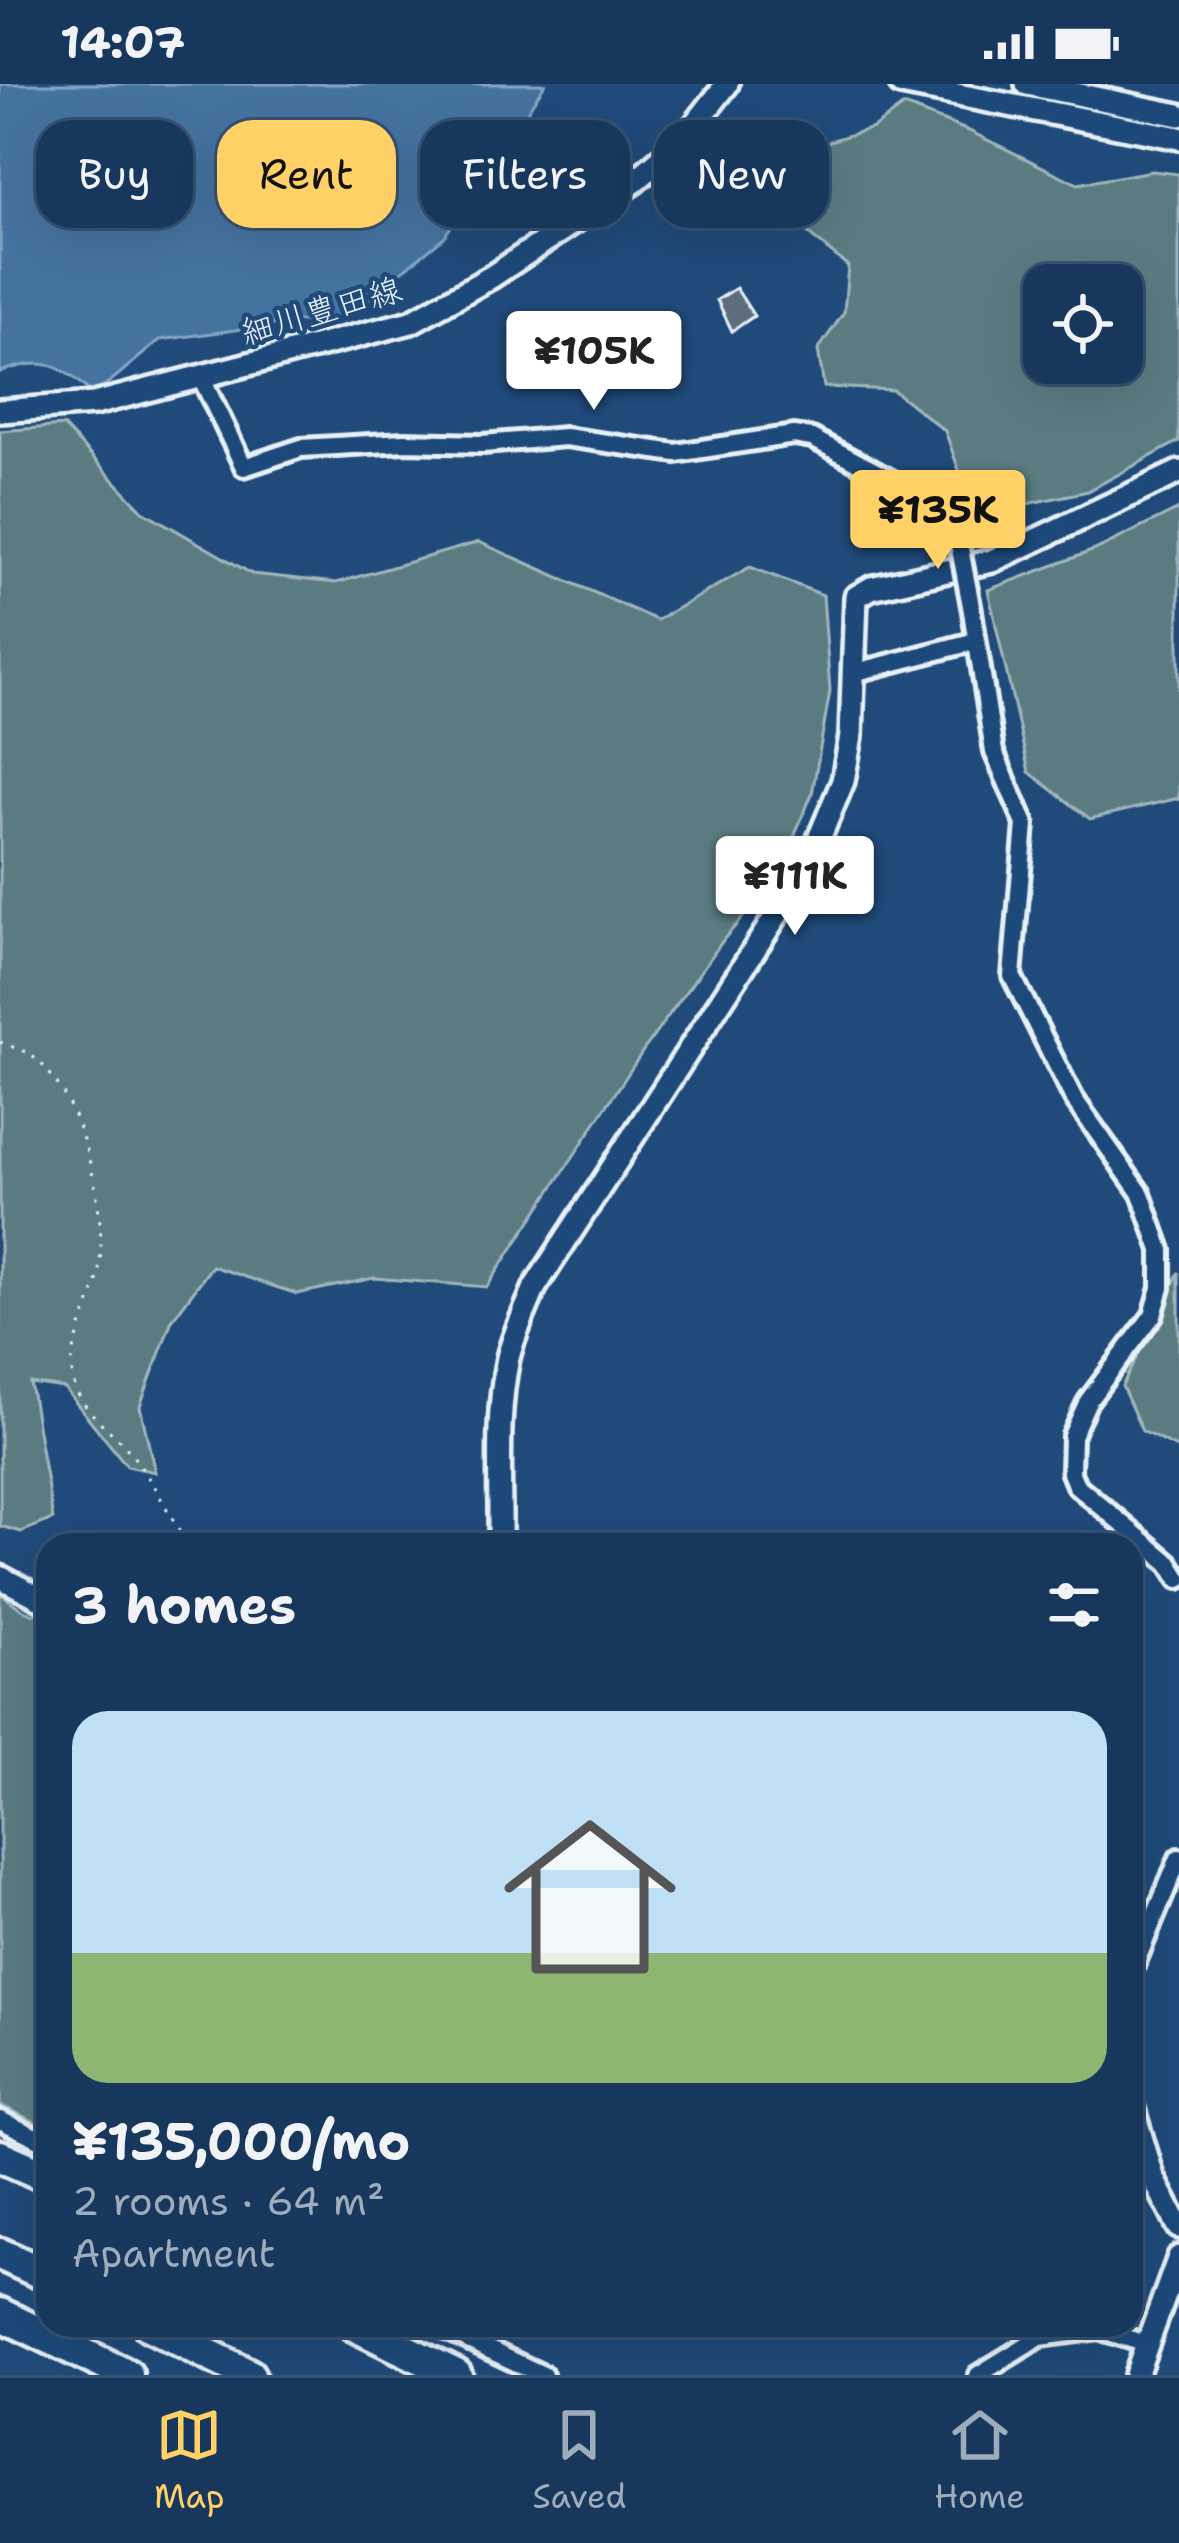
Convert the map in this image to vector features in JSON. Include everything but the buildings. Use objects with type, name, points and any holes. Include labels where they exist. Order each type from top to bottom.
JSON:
[{"type":"highway","points":[[0,2156],[36,2172]]},
{"type":"highway","points":[[0,2254],[36,2270]]},
{"type":"highway","points":[[0,2314],[36,2331]]},
{"type":"highway","points":[[48,2337],[127,2375]]},
{"type":"highway","points":[[173,2337],[248,2375]]},
{"type":"highway","points":[[378,2337],[456,2375]]},
{"type":"street","name":"細川豊田線","points":[[0,411],[94,404],[367,335],[431,310],[634,182],[683,140],[728,84]]},
{"type":"street","points":[[901,84],[1179,138]]},
{"type":"street","points":[[963,84],[993,95],[1007,108]]},
{"type":"street","points":[[1027,84],[1179,115]]},
{"type":"street","points":[[200,377],[244,467],[301,448],[565,437],[676,453],[794,435],[812,438],[946,509],[956,523],[994,752],[1025,824],[1012,976],[1074,1099],[1142,1194],[1161,1250],[1161,1288],[1154,1315],[1080,1415],[1072,1436],[1071,1473],[1076,1485],[1133,1533]]},
{"type":"street","points":[[500,1533],[501,1421],[508,1358],[518,1328],[535,1288],[577,1220],[806,870],[843,782],[851,736],[853,603],[862,591],[992,561],[1179,472]]},
{"type":"street","points":[[853,673],[976,640]]},
{"type":"street","points":[[1143,1541],[1169,1563],[1179,1579]]},
{"type":"street","points":[[0,1577],[36,1596]]},
{"type":"street","points":[[1143,1945],[1179,1858]]},
{"type":"street","points":[[0,2120],[36,2137]]},
{"type":"street","points":[[1143,2143],[1153,2177],[1179,2227]]},
{"type":"street","points":[[1136,2375],[1179,2257]]},
{"type":"street","points":[[461,2337],[542,2375]]},
{"type":"street","points":[[978,2375],[1040,2337]]},
{"type":"street","points":[[1124,2337],[1146,2344]]},
{"type":"path","points":[[0,1042],[28,1053],[54,1080],[80,1132],[92,1176],[102,1224],[98,1277],[73,1362],[73,1380],[91,1412],[129,1451],[180,1533]]},
{"type":"green space","points":[[904,106],[969,131],[1078,184],[1152,171],[1179,174],[1179,441],[1088,491],[975,515],[945,431],[893,390],[824,387],[818,350],[844,312],[848,266],[801,228],[829,228],[829,141],[873,128]]},
{"type":"green space","points":[[63,426],[143,511],[252,574],[336,583],[479,542],[657,620],[750,567],[823,595],[830,691],[812,794],[775,881],[724,939],[645,1048],[487,1287],[374,1278],[297,1294],[212,1266],[172,1320],[140,1406],[155,1472],[127,1466],[64,1388],[30,1383],[53,1519],[21,1532],[0,1526],[0,431]]},
{"type":"green space","points":[[1179,509],[1179,798],[1090,819],[1029,772],[988,590],[1097,549]]},
{"type":"green space","points":[[1179,1272],[1179,1449],[1142,1431],[1122,1386]]},
{"type":"green space","points":[[0,1593],[36,1615],[36,2122],[0,2105]]},
{"type":"water","points":[[0,84],[545,84],[521,120],[420,120],[420,228],[450,228],[349,315],[160,340],[94,395],[51,366],[29,364],[0,372]]}]
